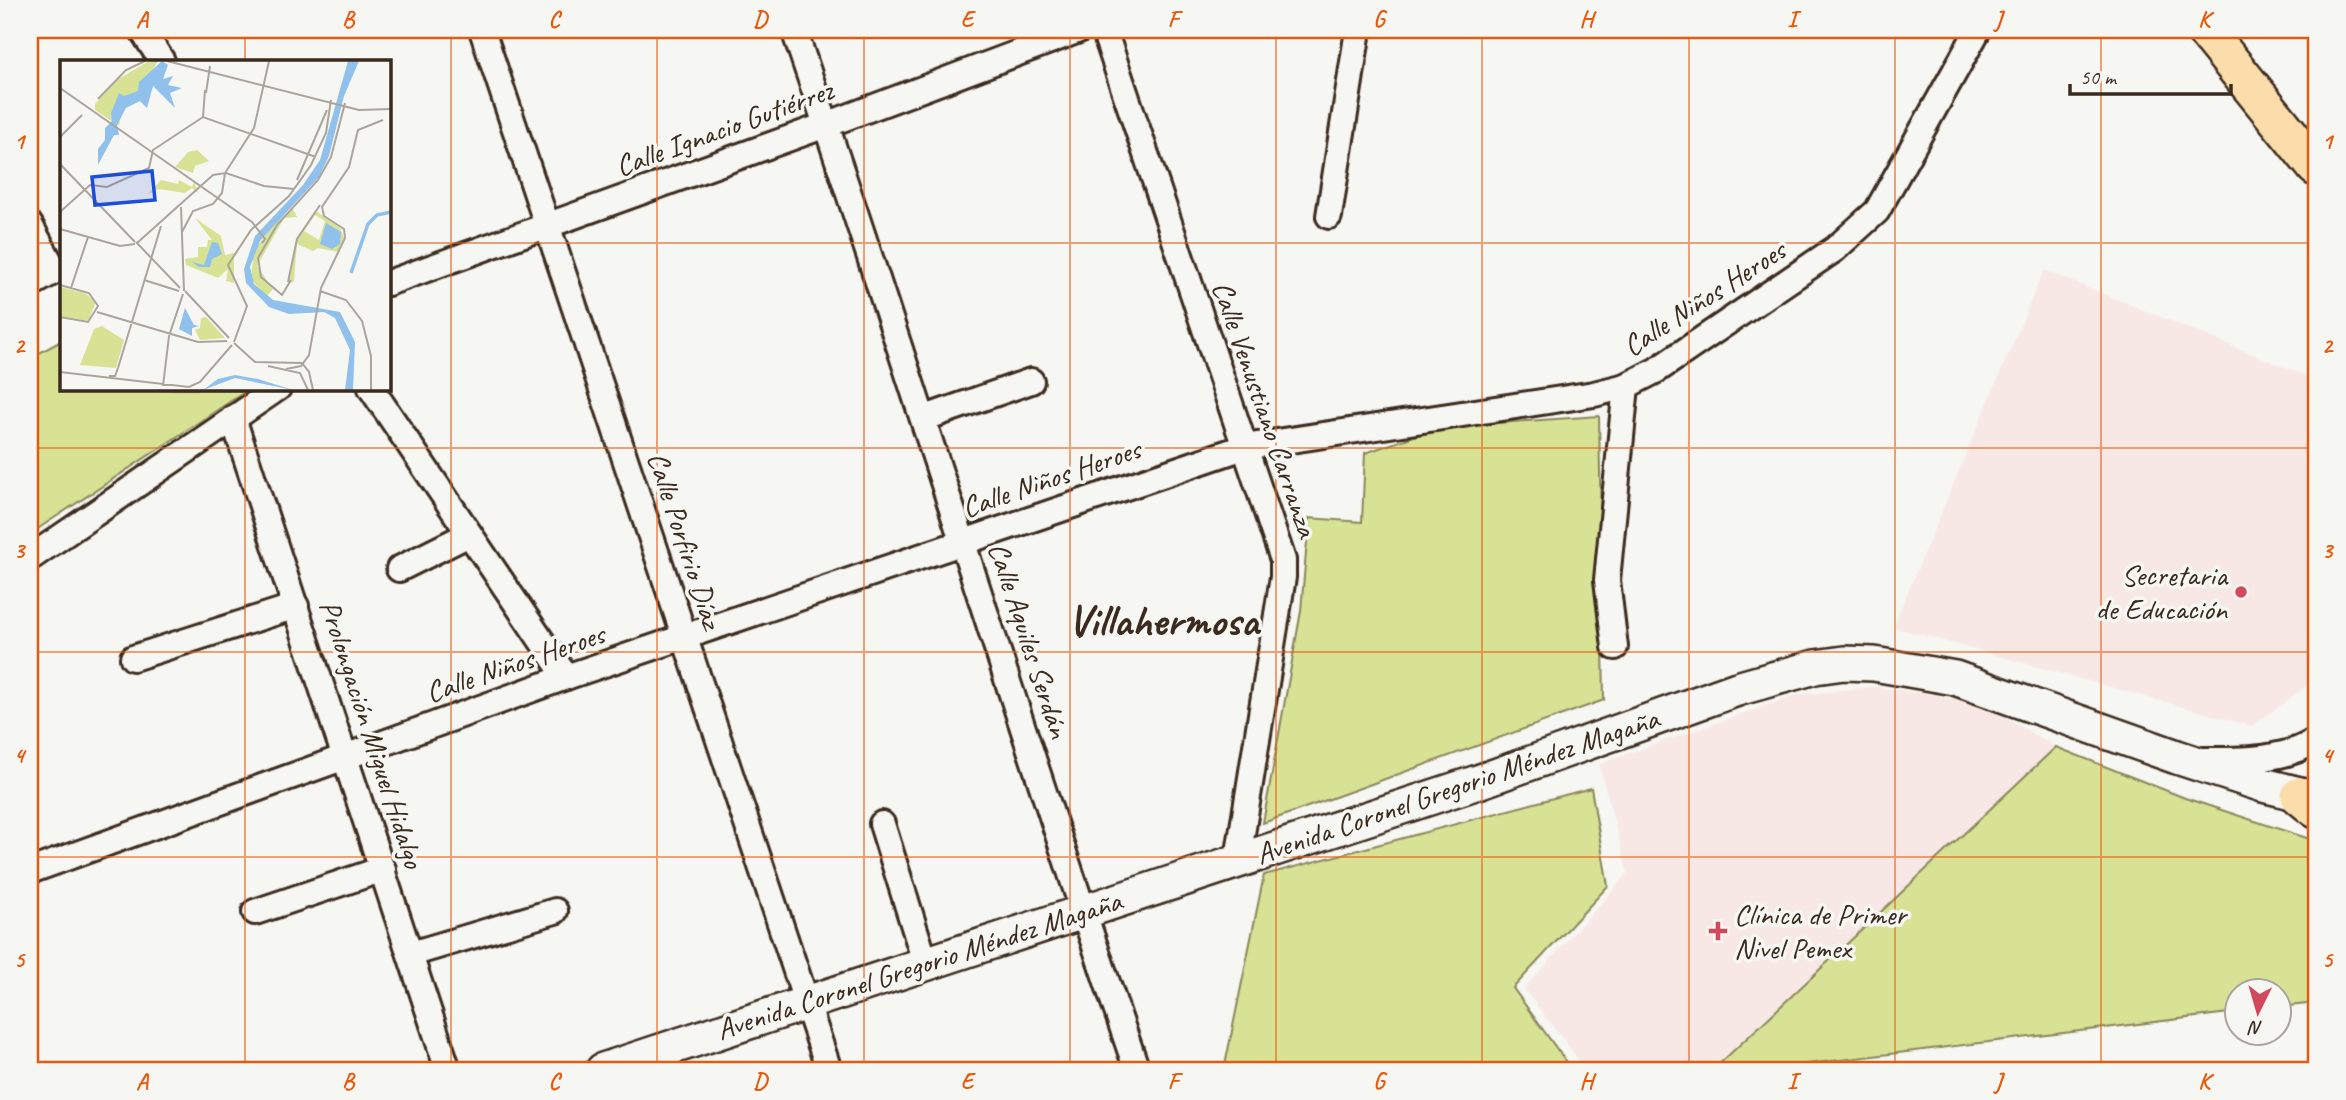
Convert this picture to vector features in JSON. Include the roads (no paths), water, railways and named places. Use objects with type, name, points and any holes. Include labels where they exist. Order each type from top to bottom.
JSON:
[{"type":"main road","points":[[2205,30],[2316,167]]},
{"type":"main road","points":[[2233,30],[2316,132]]},
{"type":"main road","name":"Avenida Coronel Gregorio Méndez Magaña","points":[[603,1070],[805,1001],[1478,782],[1738,689],[1815,667],[1844,663],[1896,666],[1955,678],[2176,757],[2311,801]]},
{"type":"street","points":[[142,30],[161,60]]},
{"type":"street","name":"Calle Porfirio Díaz","points":[[482,30],[829,1070]]},
{"type":"street","name":"Calle Aquiles Serdán","points":[[794,30],[925,418],[1082,910],[1137,1070]]},
{"type":"street","name":"Calle Ignacio Gutiérrez","points":[[390,282],[827,125],[1079,30]]},
{"type":"street","name":"Calle Venustiano Carranza","points":[[1104,30],[1284,567],[1238,859]]},
{"type":"street","points":[[1329,216],[1357,30]]},
{"type":"street","name":"Calle Niños Heroes","points":[[30,871],[566,677],[1244,447],[1594,394],[1626,386],[1657,370],[1835,249],[1860,229],[1883,201],[1978,30]]},
{"type":"street","points":[[30,225],[55,271],[30,285]]},
{"type":"street","points":[[925,418],[1031,381]]},
{"type":"street","points":[[1615,647],[1607,580],[1626,386]]},
{"type":"street","points":[[30,558],[275,390]]},
{"type":"street","points":[[372,390],[566,677]]},
{"type":"street","name":"Prolongación Miguel Hidalgo","points":[[233,418],[448,1070]]},
{"type":"street","points":[[399,569],[469,534]]},
{"type":"street","points":[[133,659],[296,606]]},
{"type":"street","points":[[2176,757],[2227,760],[2273,756],[2302,748],[2316,740]]},
{"type":"street","points":[[883,824],[925,962]]},
{"type":"street","points":[[255,912],[383,869]]},
{"type":"street","points":[[411,954],[555,911]]},
{"type":"place","name":"Secretaria de Educación","points":[[2241,592]]},
{"type":"place","name":"Clínica de Primer Nivel Pemex","points":[[1718,931]]},
{"type":"district","name":"Villahermosa","points":[[1163,620]]}]
